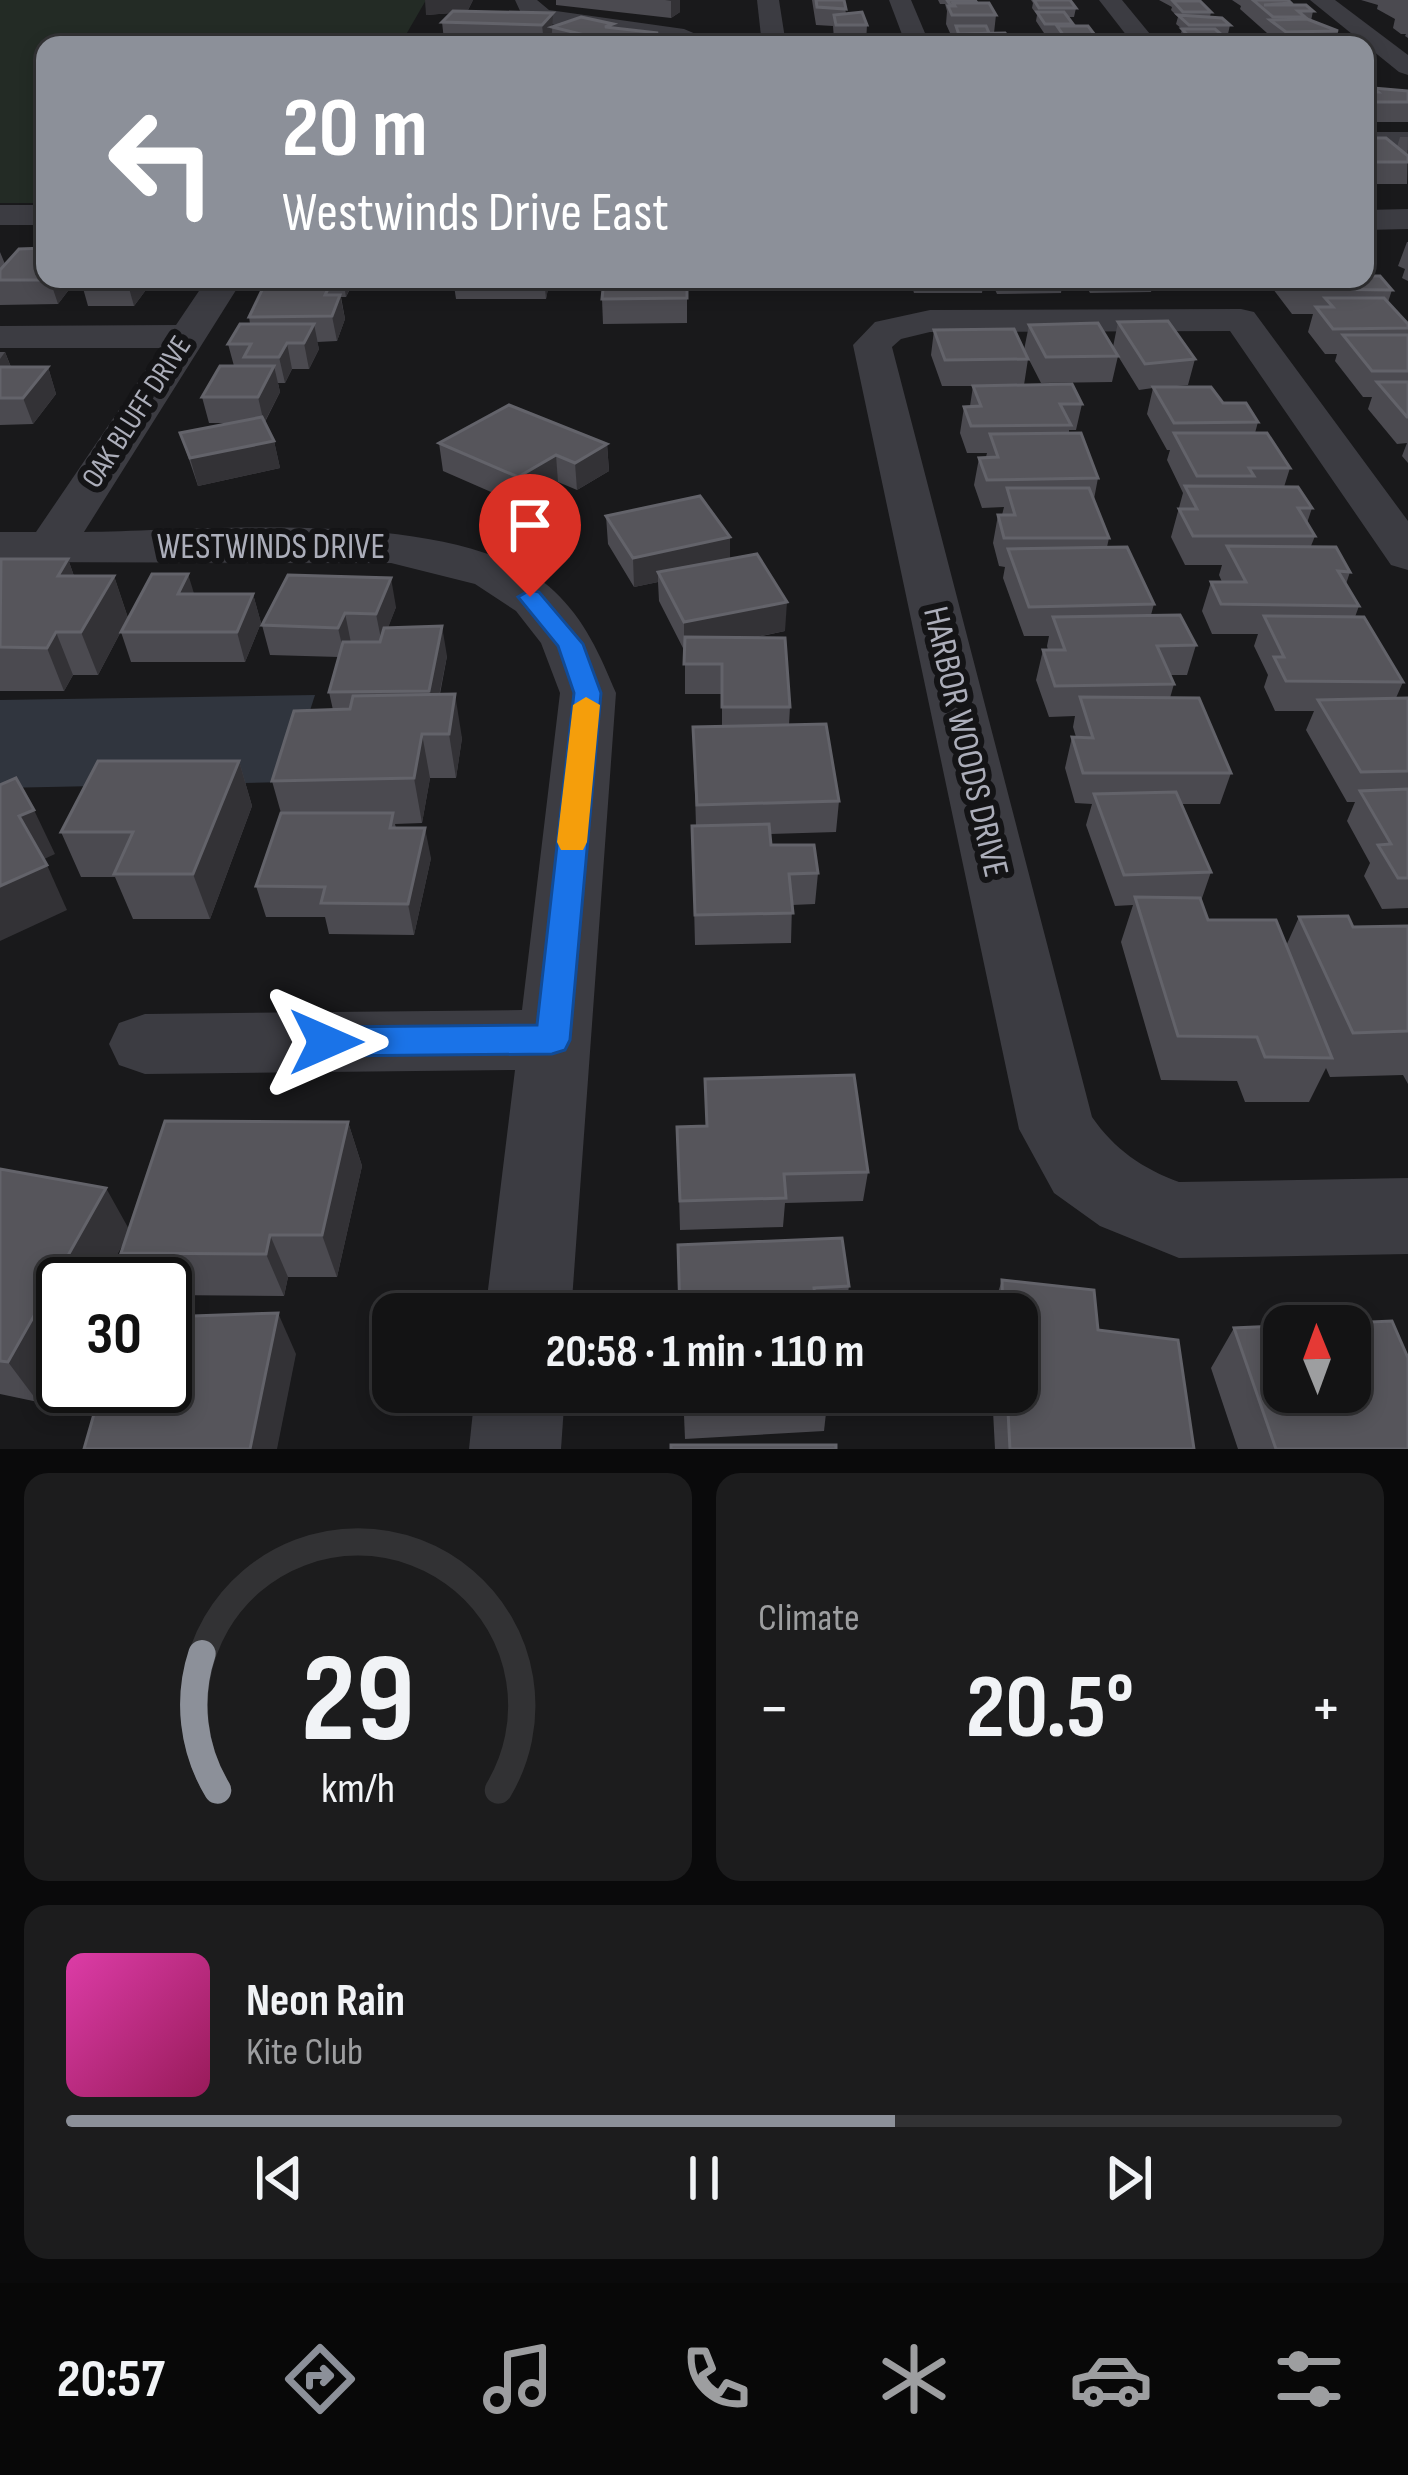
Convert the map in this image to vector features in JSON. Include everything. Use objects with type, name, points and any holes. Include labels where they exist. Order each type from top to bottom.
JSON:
[{"type":"street","points":[[526,0],[543,16],[685,36]]},
{"type":"street","points":[[768,0],[773,36]]},
{"type":"street","points":[[900,0],[914,36]]},
{"type":"street","points":[[1110,0],[1140,36]]},
{"type":"street","points":[[1321,0],[1367,36]]},
{"type":"street","points":[[1374,41],[1408,68]]},
{"type":"street","points":[[1374,141],[1408,141]]},
{"type":"street","points":[[0,215],[36,214]]},
{"type":"street","points":[[1374,220],[1408,219]]},
{"type":"street","name":"OAK BLUFF DRIVE","points":[[51,546],[219,288]]},
{"type":"street","points":[[1218,288],[1408,555]]},
{"type":"street","name":"HARBOR WOODS DRIVE","points":[[1241,320],[930,321],[888,330],[872,345],[1057,1130],[1082,1168],[1128,1200],[1178,1220],[1408,1216]]},
{"type":"street","points":[[0,338],[185,336]]},
{"type":"street","name":"WESTWINDS DRIVE","points":[[0,547],[408,548],[480,568],[530,597],[570,644],[588,693],[552,1040]]},
{"type":"street","points":[[145,1044],[552,1040],[529,1293]]},
{"type":"street","points":[[515,1449],[518,1413]]},
{"type":"shaded area","points":[[0,0],[426,0],[405,36],[36,36],[36,203],[0,203]]},
{"type":"shaded area","points":[[315,695],[287,782],[0,788],[0,700]]},
{"type":"building","points":[[816,0],[844,0],[846,9],[817,7]]},
{"type":"building","points":[[947,0],[975,0],[977,3],[951,6]]},
{"type":"building","points":[[1034,0],[1070,0],[1076,8],[1039,8]]},
{"type":"building","points":[[1253,0],[1288,0],[1291,3],[1264,5],[1306,5],[1313,11],[1298,11],[1305,17],[1273,17]]},
{"type":"building","points":[[1173,1],[1200,1],[1211,12],[1183,12]]},
{"type":"building","points":[[953,3],[989,3],[996,15],[952,15],[948,6],[955,6]]},
{"type":"building","points":[[453,11],[553,13],[542,25],[442,22]]},
{"type":"building","points":[[862,12],[867,25],[836,25],[834,15]]},
{"type":"building","points":[[1037,12],[1064,12],[1073,24],[1045,24]]},
{"type":"building","points":[[1178,15],[1222,18],[1230,25],[1189,25]]},
{"type":"building","points":[[581,17],[613,24],[605,27],[658,33],[588,36],[552,27]]},
{"type":"building","points":[[1307,19],[1338,31],[1286,32],[1270,20]]},
{"type":"building","points":[[956,26],[986,26],[989,33],[959,35]]},
{"type":"building","points":[[1057,26],[1088,26],[1096,36],[1064,36]]},
{"type":"building","points":[[1182,29],[1215,29],[1222,35],[1215,36],[1188,36]]},
{"type":"building","points":[[1005,33],[1007,36],[961,36]]},
{"type":"building","points":[[1374,88],[1408,91],[1408,102],[1374,102],[1374,92],[1378,92]]},
{"type":"building","points":[[1374,138],[1386,138],[1408,156],[1408,162],[1374,162]]},
{"type":"building","points":[[36,248],[36,280],[0,280],[0,270],[19,249]]},
{"type":"building","points":[[1374,276],[1380,276],[1392,290],[1299,289],[1374,288]]},
{"type":"building","points":[[263,288],[328,288],[325,295],[340,295],[332,316],[249,317]]},
{"type":"building","points":[[603,288],[687,288],[687,298],[602,299]]},
{"type":"building","points":[[1325,298],[1384,298],[1408,328],[1333,329],[1316,307],[1333,307]]},
{"type":"building","points":[[1168,321],[1195,359],[1145,364],[1118,322]]},
{"type":"building","points":[[1098,323],[1118,356],[1046,357],[1029,325]]},
{"type":"building","points":[[240,324],[314,324],[304,343],[287,343],[279,357],[244,357],[251,344],[228,344]]},
{"type":"building","points":[[1014,329],[1028,359],[945,360],[934,330]]},
{"type":"building","points":[[1343,335],[1408,335],[1408,371],[1372,371]]},
{"type":"building","points":[[220,366],[274,366],[258,397],[202,397]]},
{"type":"building","points":[[0,367],[48,367],[23,398],[0,398]]},
{"type":"building","points":[[1377,382],[1408,382],[1408,417],[1407,417]]},
{"type":"building","points":[[1072,384],[1082,404],[1060,404],[1071,425],[971,426],[964,407],[981,406],[973,386]]},
{"type":"building","points":[[1153,387],[1211,387],[1223,403],[1246,403],[1258,422],[1174,423]]},
{"type":"building","points":[[509,405],[607,444],[575,463],[556,455],[518,477],[439,443]]},
{"type":"building","points":[[262,417],[274,441],[190,458],[180,433]]},
{"type":"building","points":[[1081,433],[1098,478],[987,480],[979,458],[998,457],[990,434]]},
{"type":"building","points":[[1174,433],[1267,433],[1290,468],[1249,468],[1254,476],[1197,476]]},
{"type":"building","points":[[1185,486],[1298,487],[1312,508],[1298,508],[1315,536],[1193,536],[1179,509],[1197,509]]},
{"type":"building","points":[[1007,488],[1089,488],[1109,538],[1004,538],[998,515],[1015,515]]},
{"type":"building","points":[[700,496],[730,537],[633,558],[606,516]]},
{"type":"building","points":[[1227,546],[1336,547],[1350,572],[1338,571],[1359,606],[1221,604],[1211,582],[1246,582]]},
{"type":"building","points":[[1127,547],[1154,604],[1029,607],[1008,549]]},
{"type":"building","points":[[757,554],[787,602],[684,622],[658,572]]},
{"type":"building","points":[[1,559],[68,559],[58,576],[114,576],[81,632],[56,632],[47,648],[0,647]]},
{"type":"building","points":[[152,574],[188,574],[178,594],[253,594],[237,632],[121,632]]},
{"type":"building","points":[[288,575],[391,578],[376,614],[345,613],[338,628],[262,625]]},
{"type":"building","points":[[1180,615],[1196,645],[1157,646],[1174,684],[1055,686],[1043,650],[1065,650],[1053,617]]},
{"type":"building","points":[[1264,616],[1364,617],[1403,682],[1286,681],[1274,657],[1284,657]]},
{"type":"building","points":[[442,626],[429,691],[329,692],[343,642],[380,642],[384,628]]},
{"type":"building","points":[[685,637],[785,638],[790,707],[722,707],[722,664],[684,664]]},
{"type":"building","points":[[455,694],[449,734],[422,734],[414,778],[272,781],[294,711],[350,709],[353,696]]},
{"type":"building","points":[[1080,697],[1199,698],[1231,773],[1083,773],[1072,737],[1093,738]]},
{"type":"building","points":[[1408,698],[1408,771],[1361,772],[1318,700]]},
{"type":"building","points":[[826,724],[839,801],[697,805],[693,727]]},
{"type":"building","points":[[98,761],[239,761],[193,874],[114,874],[133,832],[61,832]]},
{"type":"building","points":[[16,778],[34,810],[19,816],[47,865],[0,886],[0,785]]},
{"type":"building","points":[[1408,789],[1408,878],[1398,878],[1378,845],[1391,844],[1360,791]]},
{"type":"building","points":[[1176,792],[1211,872],[1124,875],[1094,794]]},
{"type":"building","points":[[281,813],[393,813],[390,828],[425,828],[408,904],[321,903],[325,887],[256,886]]},
{"type":"building","points":[[769,824],[771,845],[814,845],[818,873],[789,874],[793,913],[695,915],[692,826]]},
{"type":"building","points":[[1135,897],[1200,898],[1208,920],[1276,920],[1332,1058],[1265,1057],[1257,1037],[1178,1036]]},
{"type":"building","points":[[1348,916],[1353,927],[1408,926],[1408,1031],[1353,1033],[1299,917]]},
{"type":"building","points":[[854,1075],[868,1172],[784,1174],[786,1198],[680,1201],[677,1127],[707,1126],[705,1079]]},
{"type":"building","points":[[165,1121],[348,1122],[322,1235],[270,1235],[266,1254],[121,1253]]},
{"type":"building","points":[[0,1169],[106,1188],[67,1257],[36,1257],[36,1312],[8,1362],[0,1361]]},
{"type":"building","points":[[842,1238],[849,1286],[814,1288],[815,1293],[679,1293],[678,1245]]},
{"type":"building","points":[[1002,1280],[1094,1290],[1098,1330],[1178,1340],[1194,1449],[1010,1449],[1008,1413],[1038,1413],[1038,1293],[1002,1293]]},
{"type":"building","points":[[278,1313],[250,1449],[84,1449],[94,1413],[192,1413],[192,1316]]},
{"type":"building","points":[[1392,1321],[1408,1358],[1408,1449],[1276,1449],[1264,1413],[1371,1413],[1371,1322]]},
{"type":"building","points":[[1263,1327],[1263,1412],[1234,1328]]},
{"type":"building","points":[[671,1445],[836,1445],[836,1449],[671,1449]]},
{"type":"slow traffic","points":[[572,842],[586,705]]},
{"type":"route","points":[[326,1042],[552,1040],[588,693],[580,660],[530,597]]}]
